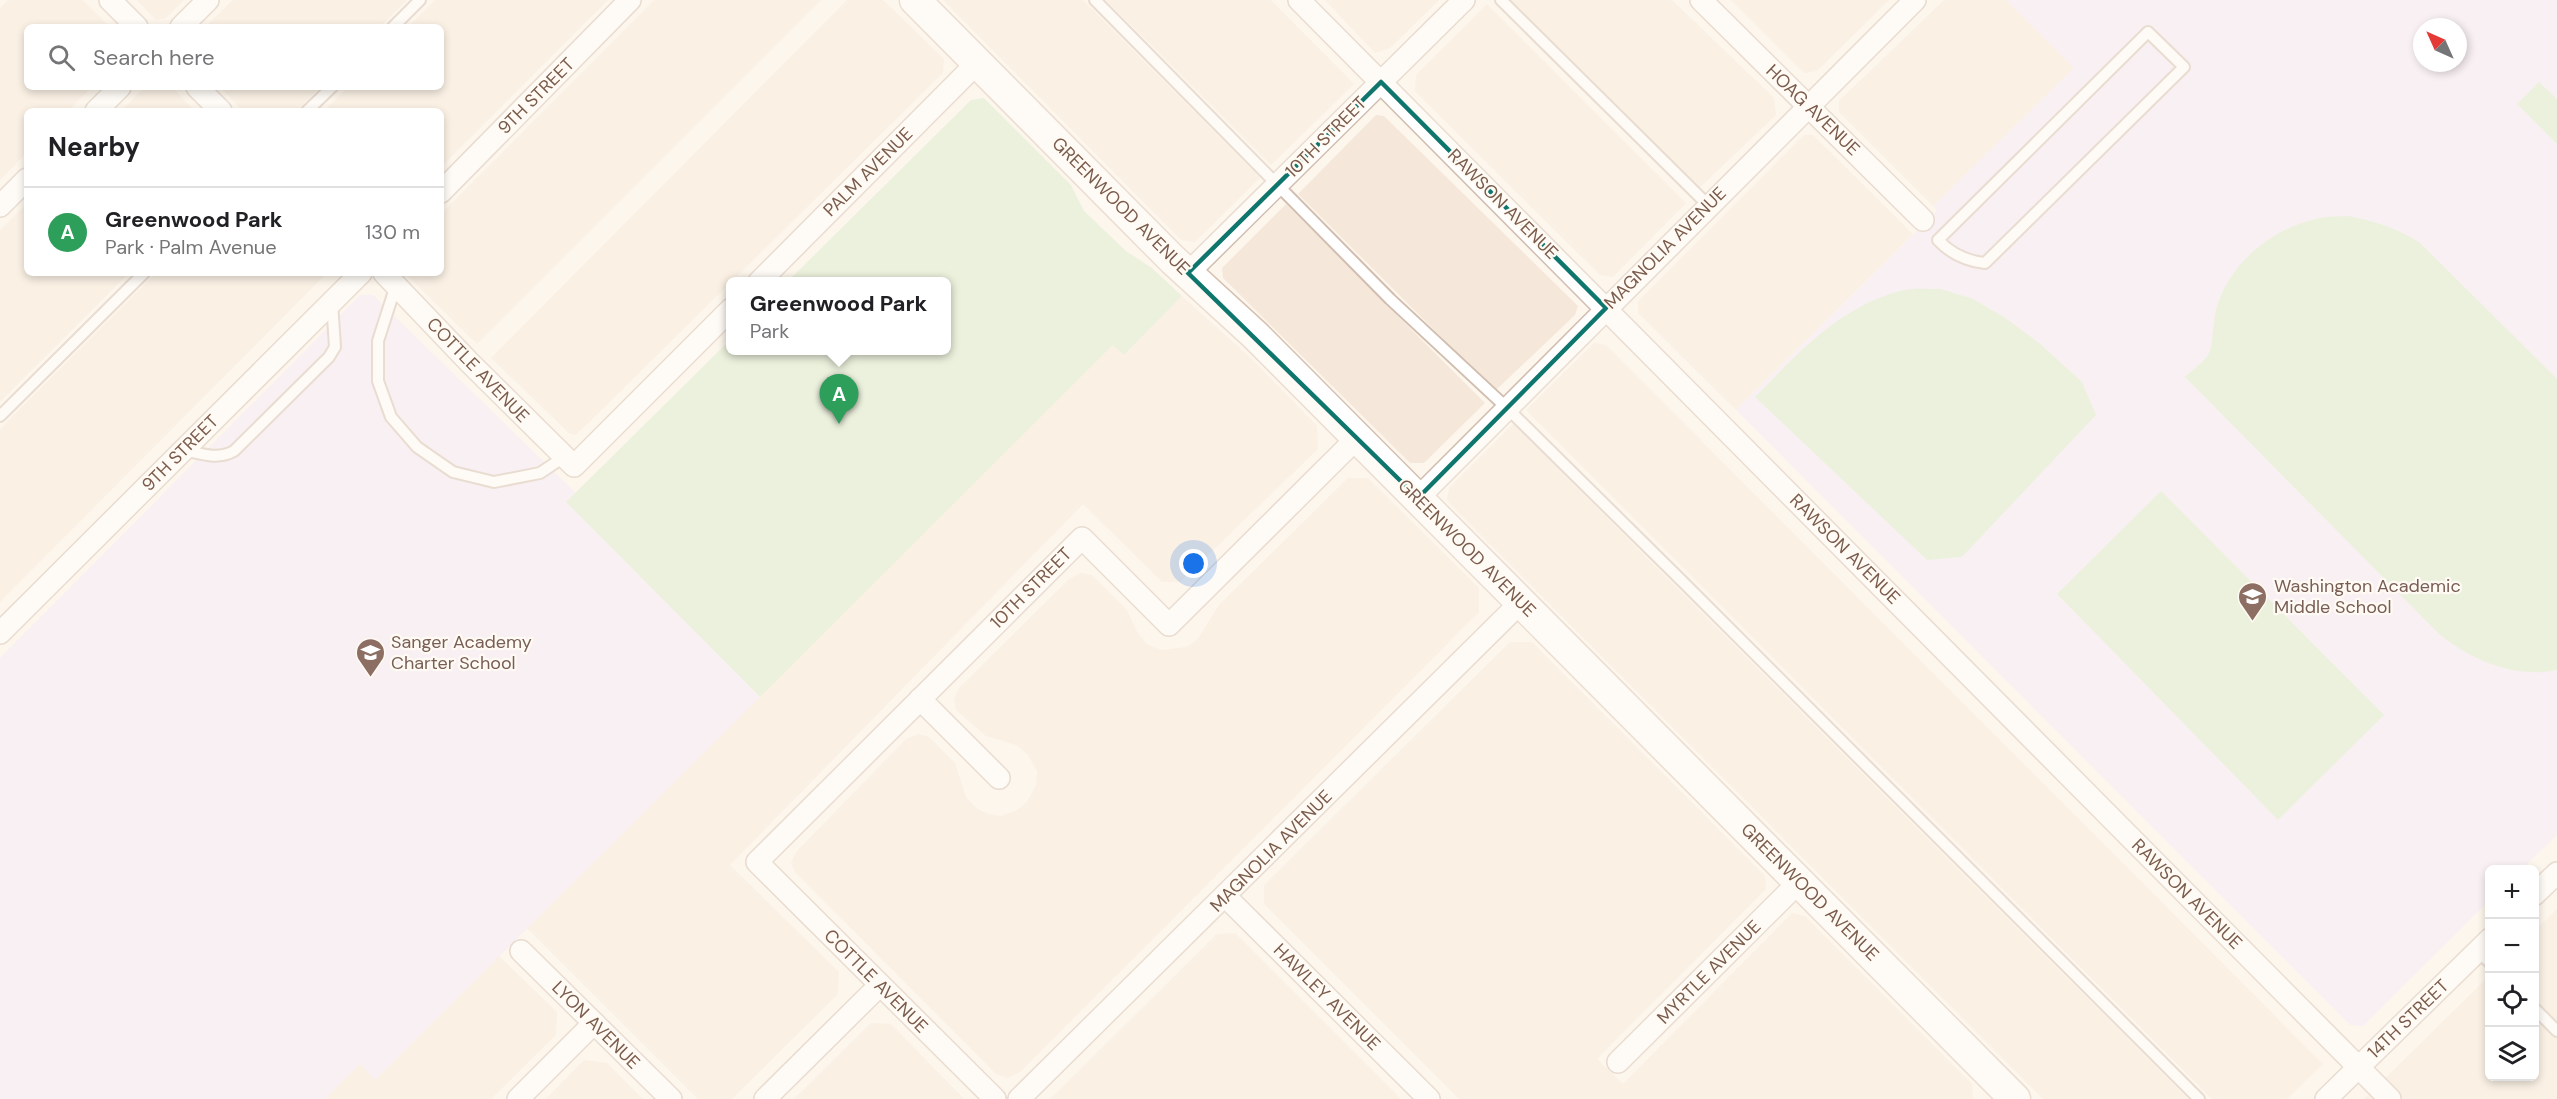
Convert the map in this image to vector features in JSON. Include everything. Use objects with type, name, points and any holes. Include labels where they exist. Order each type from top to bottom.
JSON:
[{"type":"street","points":[[110,0],[134,24]]},
{"type":"street","points":[[184,24],[208,0]]},
{"type":"street","name":"9TH STREET","points":[[444,189],[630,0]]},
{"type":"street","name":"GREENWOOD AVENUE","points":[[915,0],[1188,273],[1255,335],[1418,498],[1799,882],[2008,1097]]},
{"type":"street","name":"RAWSON AVENUE","points":[[1299,0],[2390,1099]]},
{"type":"street","name":"10TH STREET","points":[[1188,273],[1464,0]]},
{"type":"street","name":"HOAG AVENUE","points":[[1701,0],[1809,105],[1931,230]]},
{"type":"street","name":"MAGNOLIA AVENUE","points":[[1418,498],[1910,1]]},
{"type":"street","name":"PALM AVENUE","points":[[764,277],[977,63]]},
{"type":"street","points":[[99,108],[117,90]]},
{"type":"street","points":[[200,90],[218,108]]},
{"type":"street","points":[[0,206],[24,182]]},
{"type":"street","name":"9TH STREET","points":[[0,633],[358,276]]},
{"type":"street","name":"COTTLE AVENUE","points":[[390,279],[470,363],[569,461]]},
{"type":"street","points":[[569,461],[726,314]]},
{"type":"street","name":"10TH STREET","points":[[757,862],[1082,538],[1169,625],[1357,438]]},
{"type":"street","name":"MAGNOLIA AVENUE","points":[[1019,1099],[1521,602]]},
{"type":"street","points":[[920,699],[999,778]]},
{"type":"street","name":"COTTLE AVENUE","points":[[757,862],[995,1099]]},
{"type":"street","points":[[2539,891],[2557,873]]},
{"type":"street","name":"MYRTLE AVENUE","points":[[1618,1062],[1799,882]]},
{"type":"street","name":"HAWLEY AVENUE","points":[[1225,896],[1429,1099]]},
{"type":"street","name":"LYON AVENUE","points":[[521,951],[671,1099]]},
{"type":"street","name":"14TH STREET","points":[[2326,1099],[2485,952]]},
{"type":"street","points":[[765,1099],[880,985]]},
{"type":"street","points":[[518,1099],[594,1023]]},
{"type":"lane","points":[[396,24],[420,0]]},
{"type":"lane","points":[[1095,0],[1390,298],[1507,408],[1683,582],[2199,1099]]},
{"type":"lane","points":[[1501,0],[1708,205]]},
{"type":"lane","points":[[2148,32],[2184,67],[1985,263],[1970,261],[1948,251],[1931,230],[2148,32]]},
{"type":"lane","points":[[311,108],[329,90]]},
{"type":"lane","points":[[0,416],[141,276]]},
{"type":"lane","points":[[390,279],[378,341],[378,381],[391,417],[417,447],[453,472],[494,482],[540,473],[569,461]]},
{"type":"lane","points":[[183,450],[215,456],[225,456],[234,451],[329,357],[335,347],[332,302]]},
{"type":"lane","points":[[2539,1012],[2557,1031]]},
{"type":"highlighted area","points":[[1381,82],[1606,308],[1418,498],[1188,273]]},
{"type":"shaded area","points":[[8,0],[83,0],[107,24],[24,24],[24,90],[89,90],[71,108],[24,108],[24,155],[0,180],[0,8]]},
{"type":"shaded area","points":[[137,0],[184,0],[166,18],[156,20]]},
{"type":"shaded area","points":[[233,0],[407,0],[383,24],[208,24]]},
{"type":"shaded area","points":[[435,0],[608,0],[444,164],[444,108],[327,108],[345,90],[444,90],[444,24],[411,24]]},
{"type":"shaded area","points":[[654,0],[821,0],[477,344],[408,276],[444,276],[444,211]]},
{"type":"shaded area","points":[[847,0],[883,0],[944,59],[943,73],[736,277],[726,277],[726,287],[576,435],[570,434],[491,358]]},
{"type":"shaded area","points":[[943,0],[1083,0],[1260,178],[1195,242],[1181,240]]},
{"type":"shaded area","points":[[1106,0],[1271,0],[1354,84],[1271,165]]},
{"type":"shaded area","points":[[1325,0],[1439,0],[1390,48],[1375,53]]},
{"type":"shaded area","points":[[1504,0],[1672,0],[1774,98],[1776,115],[1696,191]]},
{"type":"shaded area","points":[[1731,0],[1889,0],[1817,71],[1804,73]]},
{"type":"shaded area","points":[[1944,0],[2006,0],[2074,68],[1933,206],[1839,112],[1839,101]]},
{"type":"shaded area","name":"Washington Academic Middle School","points":[[2006,0],[2557,0],[2557,835],[2526,865],[2485,865],[2485,905],[2363,1026],[2350,1025],[1736,410],[1937,211],[1933,206],[2074,68]]},
{"type":"shaded area","points":[[1487,4],[1686,203],[1613,277],[1600,275],[1415,91],[1416,75]]},
{"type":"shaded area","points":[[142,90],[175,90],[192,108],[124,108]]},
{"type":"shaded area","points":[[223,90],[317,90],[299,108],[240,108]]},
{"type":"shaded area","points":[[1376,115],[1384,116],[1578,306],[1575,315],[1495,391],[1298,194]]},
{"type":"shaded area","points":[[1804,135],[1813,135],[1913,234],[1736,410],[1638,313],[1638,301]]},
{"type":"shaded area","points":[[1286,204],[1485,403],[1424,463],[1410,463],[1223,278],[1222,268]]},
{"type":"shaded area","points":[[24,206],[24,276],[126,276],[0,402],[0,230]]},
{"type":"shaded area","points":[[153,276],[324,276],[0,602],[0,429]]},
{"type":"shaded area","name":"Sanger Academy Charter School","points":[[360,295],[373,295],[576,493],[567,502],[760,697],[375,1080],[360,1064],[325,1099],[0,1099],[0,658]]},
{"type":"shaded area","points":[[1182,296],[1252,359],[1317,426],[1318,449],[1180,582],[1162,582],[1083,504],[730,865],[839,972],[838,994],[732,1099],[698,1099],[527,928],[1113,345],[1124,355]]},
{"type":"shaded area","points":[[1594,343],[1606,345],[2323,1064],[2287,1099],[2212,1099],[1526,410]]},
{"type":"shaded area","points":[[1513,424],[2188,1099],[2043,1099],[1447,501],[1449,488]]},
{"type":"shaded area","points":[[1348,478],[1368,478],[1479,588],[1479,612],[1020,1072],[1008,1078],[996,1074],[795,872],[791,862],[797,851],[906,739],[918,734],[929,737],[955,763],[966,797],[976,808],[988,814],[1001,816],[1017,810],[1027,802],[1036,785],[1037,771],[1028,755],[1016,745],[986,736],[956,710],[954,699],[959,688],[1069,579],[1081,573],[1092,575],[1127,610],[1137,632],[1148,645],[1162,650],[1186,647],[1197,640],[1219,605]]},
{"type":"shaded area","points":[[1510,642],[1532,642],[1765,876],[1766,889],[1597,1059],[1623,1084],[1792,913],[1805,916],[1972,1084],[1973,1099],[1459,1099],[1264,904],[1264,885]]},
{"type":"shaded area","points":[[2557,909],[2557,1099],[2364,1099],[2485,980],[2485,1081],[2539,1081],[2539,927]]},
{"type":"shaded area","points":[[1235,933],[1401,1099],[1050,1099],[1217,934]]},
{"type":"shaded area","points":[[499,956],[557,1012],[556,1035],[491,1099],[325,1099],[360,1064],[375,1079]]},
{"type":"shaded area","points":[[871,1023],[891,1024],[964,1099],[794,1099]]},
{"type":"shaded area","points":[[584,1060],[607,1063],[643,1099],[546,1099]]},
{"type":"green space","points":[[2539,82],[2557,99],[2557,144],[2517,104]]},
{"type":"green space","points":[[984,98],[1071,185],[1084,211],[1126,251],[1152,268],[1182,296],[1124,355],[1113,345],[760,697],[566,502],[726,344],[726,355],[951,355],[951,277],[792,277],[971,100]]},
{"type":"green space","points":[[2348,216],[2385,226],[2419,242],[2557,379],[2557,670],[2525,672],[2494,665],[2465,652],[2439,634],[2185,377],[2208,355],[2216,310],[2222,294],[2230,278],[2253,251],[2267,240],[2299,224],[2324,217]]},
{"type":"green space","points":[[1941,289],[1973,299],[2004,317],[2039,343],[2082,382],[2096,415],[1962,557],[1927,560],[1755,397],[1804,348],[1860,307],[1904,290]]},
{"type":"green space","points":[[2161,491],[2384,715],[2278,820],[2057,594]]},
{"type":"place","name":"Greenwood Park","points":[[839,424]]},
{"type":"place","name":"Washington Academic Middle School","points":[[2253,622]]},
{"type":"place","name":"Sanger Academy Charter School","points":[[370,678]]}]
